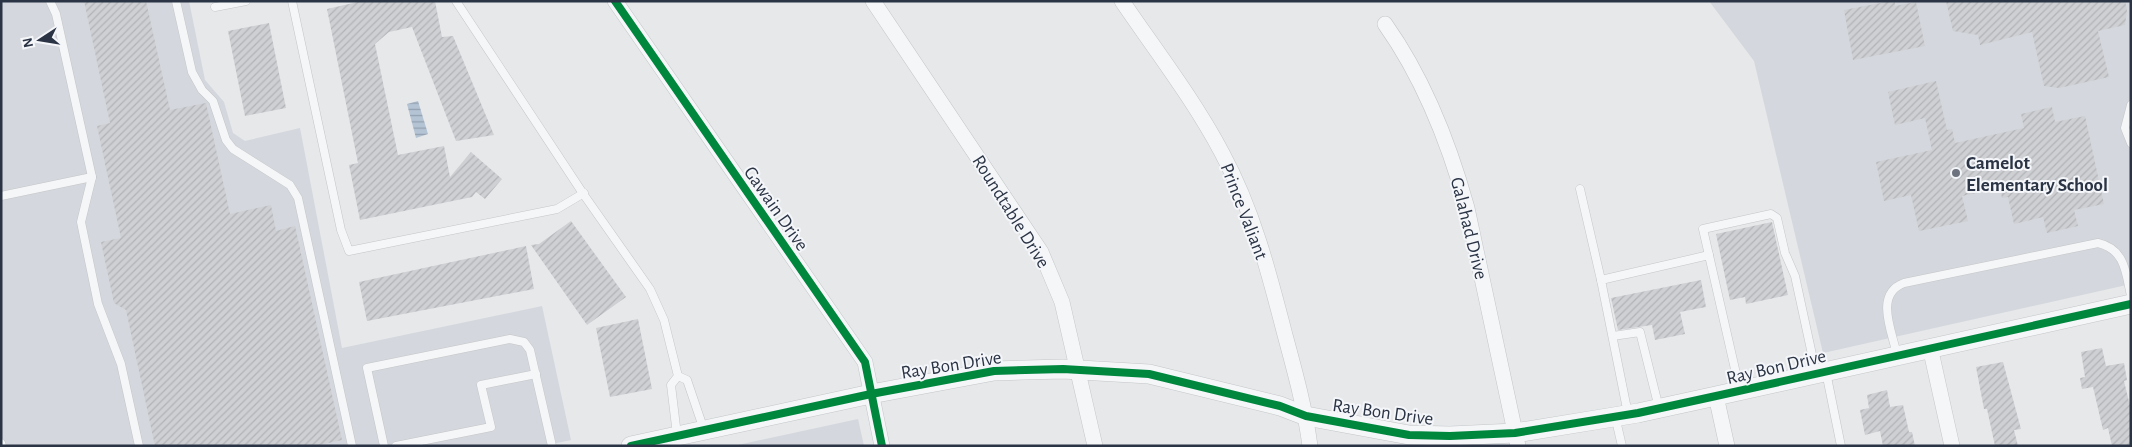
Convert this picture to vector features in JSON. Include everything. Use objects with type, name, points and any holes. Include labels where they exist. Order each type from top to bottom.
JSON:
[{"type":"street","name":"Gawain Drive","points":[[615,1],[865,362],[882,446]]},
{"type":"street","name":"Roundtable Drive","points":[[873,1],[1041,252],[1062,302],[1095,446]]},
{"type":"street","name":"Prince Valiant","points":[[1122,1],[1200,116],[1222,154],[1248,210],[1276,300],[1306,416],[1310,446]]},
{"type":"street","name":"Galahad Drive","points":[[1385,24],[1401,46],[1422,85],[1457,172],[1473,235],[1516,439]]},
{"type":"street","name":"Ray Bon Drive","points":[[631,446],[871,394],[994,371],[1078,370],[1149,374],[1280,406],[1306,416],[1409,435],[1516,439],[2131,304]]},
{"type":"street","points":[[1930,347],[1952,446]]},
{"type":"street","points":[[1716,396],[1727,446]]},
{"type":"lane","points":[[50,1],[60,31],[92,177],[81,222],[98,304],[121,364],[139,446]]},
{"type":"lane","points":[[176,1],[192,72],[202,90],[213,101],[226,140],[234,149],[290,185],[298,198],[352,446]]},
{"type":"lane","points":[[215,7],[246,1]]},
{"type":"lane","points":[[292,1],[341,230],[349,251],[557,209],[584,193]]},
{"type":"lane","points":[[456,1],[650,289],[664,320],[678,376],[672,385],[677,436]]},
{"type":"lane","points":[[2131,105],[2125,128],[2131,143]]},
{"type":"lane","points":[[1,196],[92,177]]},
{"type":"lane","points":[[1580,189],[1613,336],[1622,415],[1622,446]]},
{"type":"lane","points":[[1740,391],[1703,229],[1771,214],[1775,216],[1795,276],[1841,446]]},
{"type":"lane","points":[[1897,355],[1886,305],[1888,295],[1893,289],[1904,283],[2098,243],[2110,247],[2121,257],[2131,296]]},
{"type":"lane","points":[[1601,280],[1709,255]]},
{"type":"lane","points":[[1613,336],[1640,332],[1659,408]]},
{"type":"lane","points":[[384,446],[366,368],[510,339],[524,342],[530,350],[552,446]]},
{"type":"lane","points":[[396,446],[491,427],[481,385],[536,374]]},
{"type":"lane","points":[[678,376],[687,380],[704,430]]},
{"type":"shaded area","points":[[1,1],[189,1],[205,80],[224,102],[233,133],[245,141],[300,128],[342,348],[542,306],[571,440],[543,446],[1,446]]},
{"type":"shaded area","name":"Camelot Elementary School","points":[[1709,1],[2131,1],[2131,284],[1823,353],[1754,61]]},
{"type":"shaded area","points":[[858,419],[864,446],[733,446]]},
{"type":"water","points":[[418,101],[428,134],[416,138],[407,104]]},
{"type":"building","points":[[84,1],[146,1],[170,110],[206,103],[230,214],[271,205],[276,231],[295,226],[342,440],[315,446],[155,446],[126,310],[114,303],[101,242],[121,238],[97,126],[110,123]]},
{"type":"building","points":[[362,1],[435,1],[442,37],[453,36],[494,135],[456,141],[412,27],[389,32],[375,44],[398,155],[444,146],[450,177],[471,152],[502,179],[485,199],[476,192],[472,197],[360,220],[349,165],[358,163],[327,9]]},
{"type":"building","points":[[1895,1],[1895,6],[1916,2],[1925,46],[1853,60],[1844,10]]},
{"type":"building","points":[[1946,1],[2125,1],[2127,10],[2125,25],[2098,31],[2109,77],[2059,88],[2044,86],[2032,32],[1980,45],[1978,35],[1953,31]]},
{"type":"building","points":[[269,23],[286,108],[245,116],[228,31]]},
{"type":"building","points":[[1936,81],[1947,130],[1952,129],[1955,143],[2024,128],[2021,114],[2052,107],[2055,122],[2085,116],[2104,204],[2074,210],[2078,226],[2047,233],[2043,217],[2014,224],[2008,197],[2002,198],[2000,188],[1962,196],[1968,221],[1919,231],[1911,195],[1884,201],[1876,162],[1932,150],[1925,118],[1895,125],[1888,92]]},
{"type":"building","points":[[571,221],[626,297],[587,325],[531,245],[539,244]]},
{"type":"building","points":[[1772,222],[1788,295],[1746,304],[1745,297],[1730,300],[1716,234]]},
{"type":"building","points":[[526,246],[534,289],[367,321],[359,282]]},
{"type":"building","points":[[1701,280],[1706,307],[1680,312],[1685,334],[1655,340],[1652,325],[1618,330],[1611,298]]},
{"type":"building","points":[[638,319],[652,389],[610,397],[596,328]]},
{"type":"building","points":[[2102,348],[2106,366],[2124,363],[2127,380],[2124,381],[2131,410],[2131,446],[2112,446],[2108,428],[2103,430],[2093,387],[2082,389],[2080,378],[2085,377],[2081,352]]},
{"type":"building","points":[[2003,362],[2021,429],[2014,430],[2018,446],[1995,446],[1987,409],[1984,409],[1976,367]]},
{"type":"building","points":[[1887,390],[1890,407],[1903,405],[1909,432],[1912,432],[1915,446],[1883,446],[1880,431],[1865,435],[1860,410],[1869,408],[1867,395]]},
{"type":"cycle path","points":[[615,1],[865,362],[882,446]]},
{"type":"cycle path","points":[[631,446],[871,394],[994,371],[1063,369],[1149,374],[1280,406],[1306,416],[1409,435],[1450,436],[1515,433],[1638,413],[2131,304]]},
{"type":"place","name":"Camelot Elementary School","points":[[1956,173]]}]
